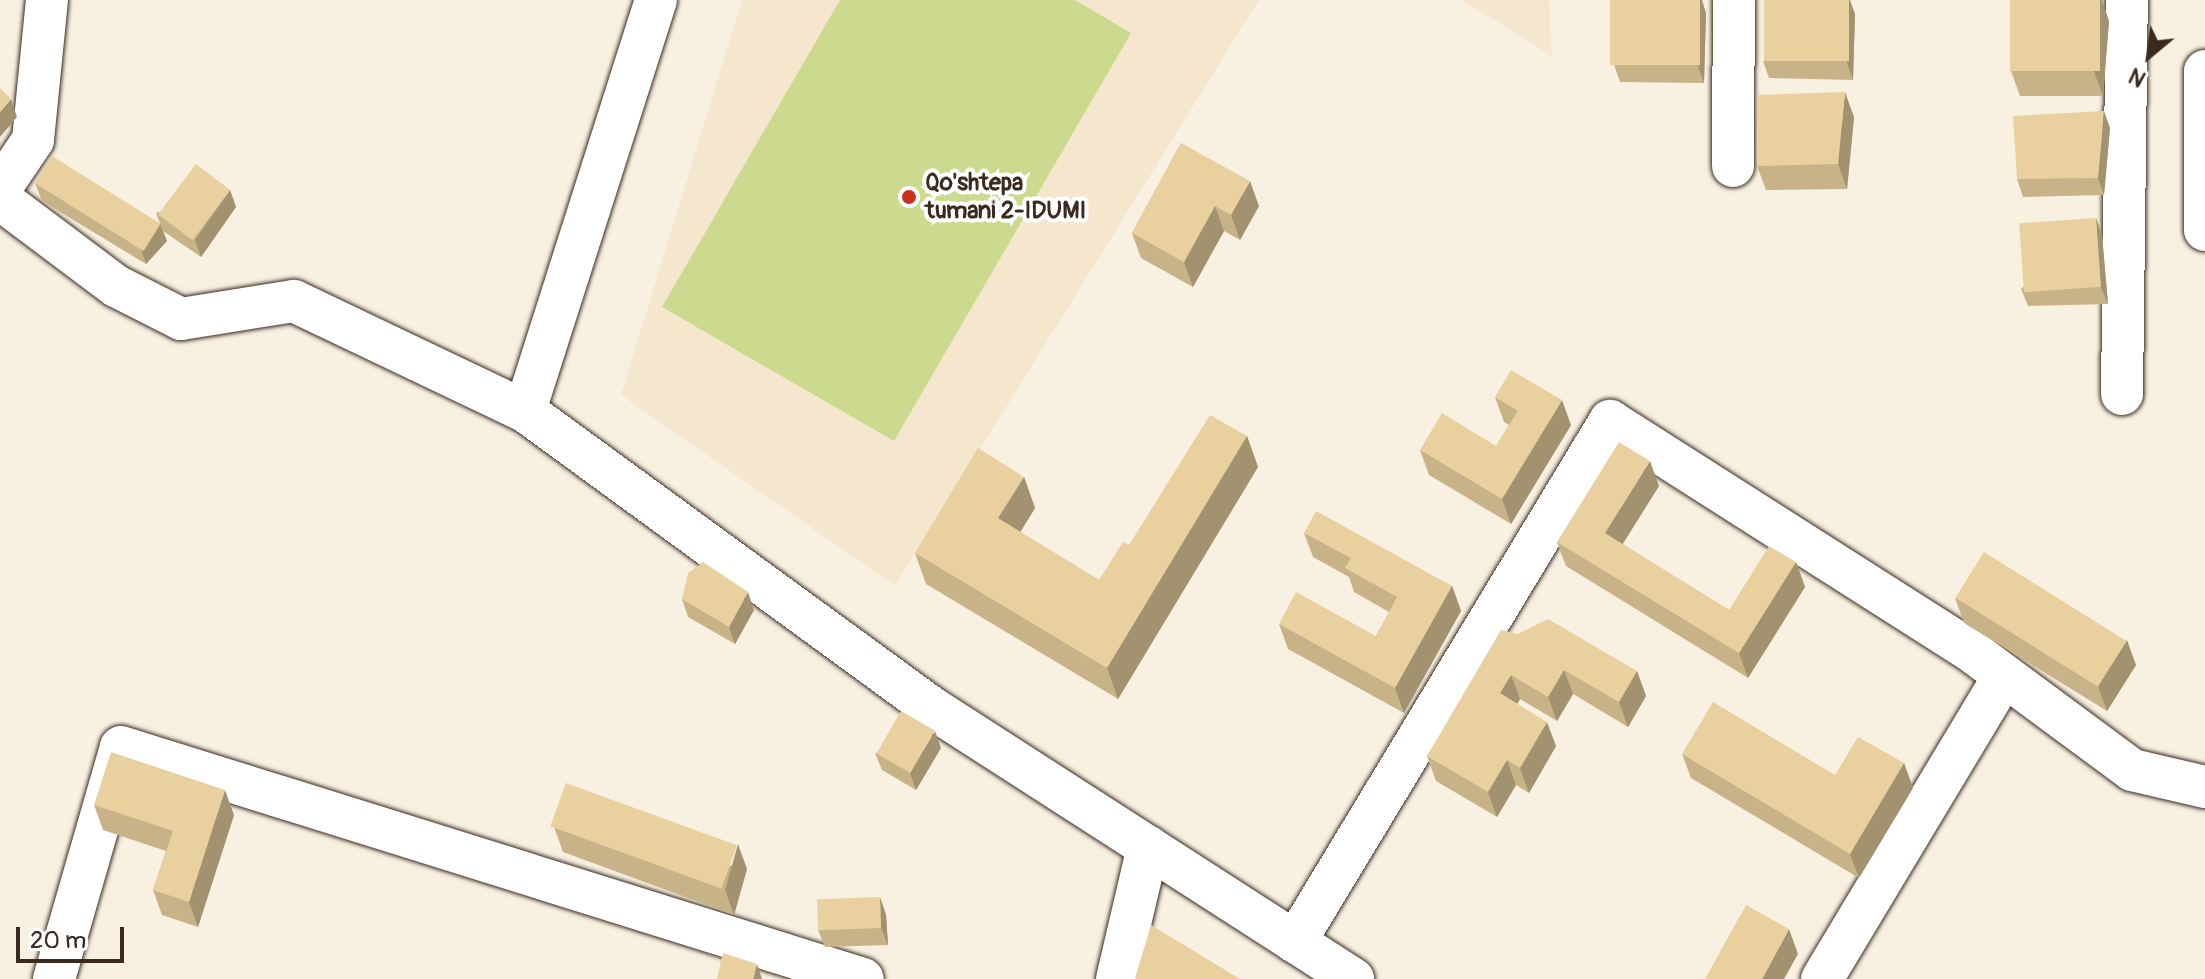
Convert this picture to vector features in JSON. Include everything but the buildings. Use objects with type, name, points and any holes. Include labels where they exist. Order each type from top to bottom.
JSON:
[{"type":"street","points":[[0,189],[33,140],[47,0]]},
{"type":"street","points":[[525,411],[656,0]]},
{"type":"street","points":[[1733,166],[1734,0]]},
{"type":"street","points":[[2122,394],[2127,0]]},
{"type":"street","points":[[2205,71],[2205,230]]},
{"type":"street","points":[[0,199],[116,286],[181,319],[294,301],[525,411],[932,708],[1353,979]]},
{"type":"street","points":[[1295,942],[1610,421],[2004,676],[2132,770],[2205,787]]},
{"type":"street","points":[[1822,979],[2004,676]]},
{"type":"street","points":[[54,979],[121,747],[863,979]]},
{"type":"street","points":[[1117,979],[1148,847]]},
{"type":"shaded area","name":"Qo'shtepa tumani 2-IDUMI","points":[[742,0],[1259,0],[895,586],[621,395]]},
{"type":"shaded area","points":[[1462,0],[1549,0],[1552,56]]},
{"type":"green space","points":[[840,0],[1075,0],[1131,33],[894,441],[662,307]]},
{"type":"place","name":"Qo'shtepa tumani 2-IDUMI","points":[[909,197]]}]
